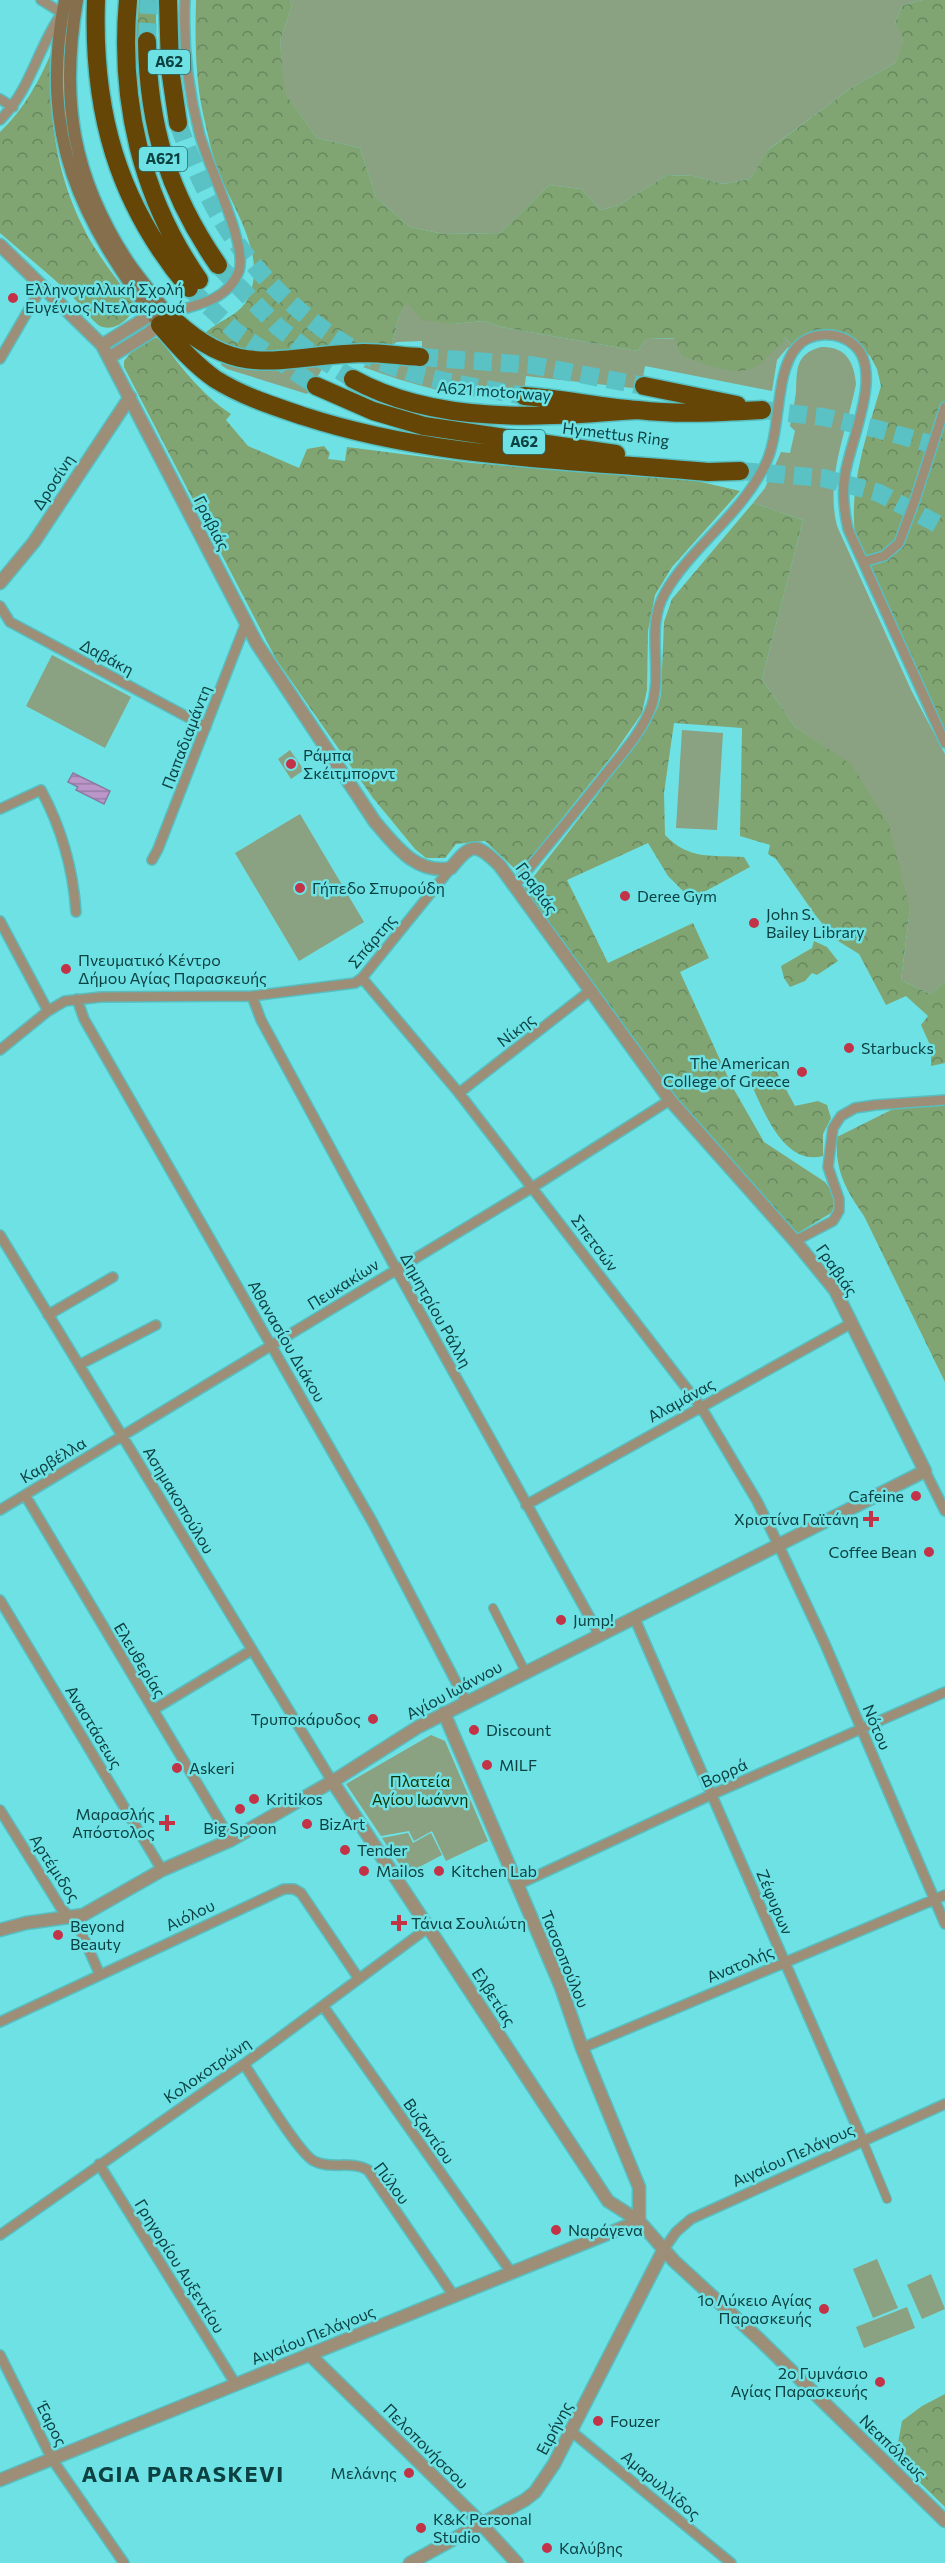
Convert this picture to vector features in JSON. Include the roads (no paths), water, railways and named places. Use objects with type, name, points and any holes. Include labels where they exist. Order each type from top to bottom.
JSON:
[{"type":"highway","name":"Α621","points":[[96,0],[95,27],[102,105],[115,160],[125,188],[153,240],[194,284],[164,221],[137,144],[127,85],[128,0]]},
{"type":"highway","name":"Α62","points":[[168,0],[170,69],[178,123]]},
{"type":"highway","name":"Α621","points":[[147,41],[150,101],[163,159],[186,214],[218,265]]},
{"type":"highway","points":[[160,317],[209,346],[229,355],[251,360],[275,362],[364,353],[420,357]]},
{"type":"highway","name":"Hymettus Ring","points":[[160,317],[194,362],[229,387],[289,412],[360,433],[439,449],[506,457],[708,472],[740,471],[424,426],[373,411],[316,386]]},
{"type":"highway","name":"A621 motorway","points":[[353,379],[377,391],[404,400],[452,410],[563,416],[638,410]]},
{"type":"highway","name":"Hymettus Ring","points":[[524,396],[564,399],[638,410],[688,413],[762,410],[644,386]]},
{"type":"main road","points":[[64,0],[56,61],[56,94],[66,157],[88,216],[119,269],[160,317]]},
{"type":"main road","points":[[78,0],[68,79],[74,132],[82,165],[110,230],[160,317]]},
{"type":"street","points":[[0,120],[13,107],[32,76],[51,30],[62,13],[41,0]]},
{"type":"street","points":[[102,345],[160,317],[196,306],[221,295],[235,279],[241,260],[237,235],[206,155],[195,114],[187,65],[185,0]]},
{"type":"street","points":[[0,99],[13,107]]},
{"type":"street","name":"Γραβιάς","points":[[0,245],[102,345],[110,357],[246,623],[280,682],[375,822],[398,847],[422,867],[439,871],[451,868],[465,851],[478,849],[491,857],[515,885],[670,1100],[795,1241],[835,1290],[945,1511]]},
{"type":"street","points":[[0,359],[43,285]]},
{"type":"street","points":[[110,357],[160,317]]},
{"type":"street","points":[[515,885],[621,754],[647,716],[654,692],[656,618],[659,605],[678,574],[739,506],[761,474],[773,442],[788,360],[797,347],[814,336],[829,335],[849,341],[866,363],[865,392],[846,466],[843,489],[848,529],[945,743]]},
{"type":"street","name":"Δροσίνη","points":[[0,583],[34,542],[130,397]]},
{"type":"street","points":[[863,562],[884,556],[899,543],[945,407]]},
{"type":"street","name":"Δαβάκη","points":[[0,606],[10,621],[206,728]]},
{"type":"street","name":"Παπαδιαμάντη","points":[[152,860],[246,623]]},
{"type":"street","points":[[0,809],[41,790],[53,812],[68,854],[76,912]]},
{"type":"street","name":"Σπάρτης","points":[[77,999],[252,996],[349,985],[362,978],[451,868]]},
{"type":"street","points":[[0,921],[48,1011]]},
{"type":"street","name":"Σπετσών","points":[[362,978],[459,1093],[701,1407],[757,1501],[778,1544]]},
{"type":"street","name":"Νίκης","points":[[459,1093],[591,990]]},
{"type":"street","name":"Δημητρίου Ράλλη","points":[[252,996],[261,1020],[396,1269],[599,1634]]},
{"type":"street","points":[[0,1050],[48,1011],[65,1001],[77,999]]},
{"type":"street","name":"Αθανασίου Διάκου","points":[[77,999],[84,1019],[373,1523],[466,1701]]},
{"type":"street","name":"Πευκακίων","points":[[122,1436],[533,1187],[670,1100]]},
{"type":"street","points":[[795,1241],[833,1221],[839,1210],[839,1199],[828,1167],[833,1128],[840,1116],[855,1108],[945,1100]]},
{"type":"street","name":"Ασημακοπούλου","points":[[0,1235],[332,1781]]},
{"type":"street","points":[[48,1315],[113,1277]]},
{"type":"street","name":"Αλαμάνας","points":[[526,1505],[852,1323]]},
{"type":"street","points":[[79,1365],[156,1325]]},
{"type":"street","name":"Καρβέλλα","points":[[0,1510],[122,1436]]},
{"type":"street","name":"Αγίου Ιωάννου","points":[[0,1930],[26,1923],[83,1915],[162,1870],[231,1840],[418,1727],[466,1701],[925,1471]]},
{"type":"street","name":"Ελευθερίας","points":[[25,1495],[231,1840]]},
{"type":"street","name":"Νότου","points":[[778,1544],[861,1728],[945,1924]]},
{"type":"street","name":"Αναστάσεως","points":[[0,1600],[162,1870]]},
{"type":"street","points":[[493,1608],[523,1667]]},
{"type":"street","name":"Ζέφυρων","points":[[634,1617],[713,1794],[887,2199]]},
{"type":"street","points":[[153,1710],[252,1650]]},
{"type":"street","name":"Βορρά","points":[[517,1885],[713,1794],[945,1692]]},
{"type":"street","name":"Τασσοπούλου","points":[[444,1713],[561,1987],[582,2048],[639,2187],[639,2221]]},
{"type":"street","name":"Ελβετίας","points":[[332,1781],[608,2201],[639,2221]]},
{"type":"street","name":"Αρτέμιδος","points":[[0,1810],[61,1908],[78,1924],[100,1975]]},
{"type":"street","name":"Αιόλου","points":[[0,2022],[284,1889],[294,1889],[301,1893],[359,1979]]},
{"type":"street","name":"Ανατολής","points":[[582,2048],[945,1895]]},
{"type":"street","name":"Κολοκοτρώνη","points":[[0,2235],[244,2064],[429,1927]]},
{"type":"street","name":"Βυζαντίου","points":[[323,2006],[511,2272]]},
{"type":"street","name":"Πύλου","points":[[244,2064],[305,2154],[322,2164],[356,2165],[368,2170],[454,2296]]},
{"type":"street","name":"Αιγαίου Πελάγους","points":[[664,2249],[676,2232],[691,2219],[945,2104]]},
{"type":"street","name":"Γρηγορίου Αυξεντίου","points":[[99,2164],[235,2383]]},
{"type":"street","name":"Νεαπόλεως","points":[[639,2221],[664,2249],[945,2521]]},
{"type":"street","name":"Αιγαίου Πελάγους","points":[[0,2480],[639,2221]]},
{"type":"street","name":"Ειρήνης","points":[[410,2563],[507,2511],[535,2492],[554,2464],[664,2249]]},
{"type":"street","name":"Πελοπονήσσου","points":[[309,2354],[482,2524],[517,2563]]},
{"type":"street","name":"Έαρος","points":[[0,2355],[52,2459],[124,2563]]},
{"type":"street","name":"Αμαρυλλίδος","points":[[571,2431],[731,2563]]},
{"type":"tunnel","points":[[147,41],[149,0]]},
{"type":"tunnel","points":[[178,123],[201,181],[231,235],[278,291],[316,324],[357,351],[396,368],[450,382],[524,396]]},
{"type":"tunnel","points":[[218,265],[278,327],[313,354],[353,379]]},
{"type":"tunnel","points":[[189,288],[235,331],[316,386]]},
{"type":"tunnel","points":[[420,357],[531,365],[644,386]]},
{"type":"tunnel","points":[[762,410],[823,417],[945,448]]},
{"type":"tunnel","points":[[740,471],[823,478],[879,493],[945,528]]},
{"type":"place","name":"Ελληνογαλλική Σχολή Ευγένιος Ντελακρουά","points":[[13,298]]},
{"type":"place","name":"Ράμπα Σκέιτμπορντ","points":[[291,764]]},
{"type":"place","name":"Γήπεδο Σπυρούδη","points":[[300,888]]},
{"type":"place","name":"Deree Gym","points":[[625,896]]},
{"type":"place","name":"John S. Bailey Library","points":[[754,923]]},
{"type":"place","name":"Πνευματικό Κέντρο Δήμου Αγίας Παρασκευής","points":[[66,969]]},
{"type":"place","name":"Starbucks","points":[[849,1048]]},
{"type":"place","name":"The American College of Greece","points":[[802,1072]]},
{"type":"place","name":"Cafeine","points":[[916,1496]]},
{"type":"place","name":"Χριστίνα Γαϊτάνη","points":[[871,1519]]},
{"type":"place","name":"Coffee Bean","points":[[929,1552]]},
{"type":"place","name":"Jump!","points":[[561,1620]]},
{"type":"place","name":"Τρυποκάρυδος","points":[[373,1719]]},
{"type":"place","name":"Discount","points":[[474,1730]]},
{"type":"place","name":"MILF","points":[[487,1765]]},
{"type":"place","name":"Askeri","points":[[177,1768]]},
{"type":"place","name":"Kritikos","points":[[254,1799]]},
{"type":"place","name":"Big Spoon","points":[[240,1809]]},
{"type":"place","name":"Μαρασλής Απόστολος","points":[[167,1823]]},
{"type":"place","name":"BizArt","points":[[307,1824]]},
{"type":"place","name":"Tender","points":[[345,1850]]},
{"type":"place","name":"Mailos","points":[[364,1871]]},
{"type":"place","name":"Kitchen Lab","points":[[439,1871]]},
{"type":"place","name":"Τάνια Σουλιώτη","points":[[399,1923]]},
{"type":"place","name":"Beyond Beauty","points":[[58,1935]]},
{"type":"place","name":"Ναράγενα","points":[[556,2230]]},
{"type":"place","name":"1ο Λύκειο Αγίας Παρασκευής","points":[[824,2309]]},
{"type":"place","name":"2ο Γυμνάσιο Αγίας Παρασκευής","points":[[880,2382]]},
{"type":"place","name":"Fouzer","points":[[598,2421]]},
{"type":"place","name":"Μελάνης","points":[[409,2473]]},
{"type":"place","name":"K&K Personal Studio","points":[[421,2528]]},
{"type":"place","name":"Καλύβης","points":[[547,2548]]},
{"type":"district","name":"AGIA PARASKEVI","points":[[183,2474]]},
{"type":"park label","name":"Πλατεία Αγίου Ιωάννη","points":[[420,1790]]}]
